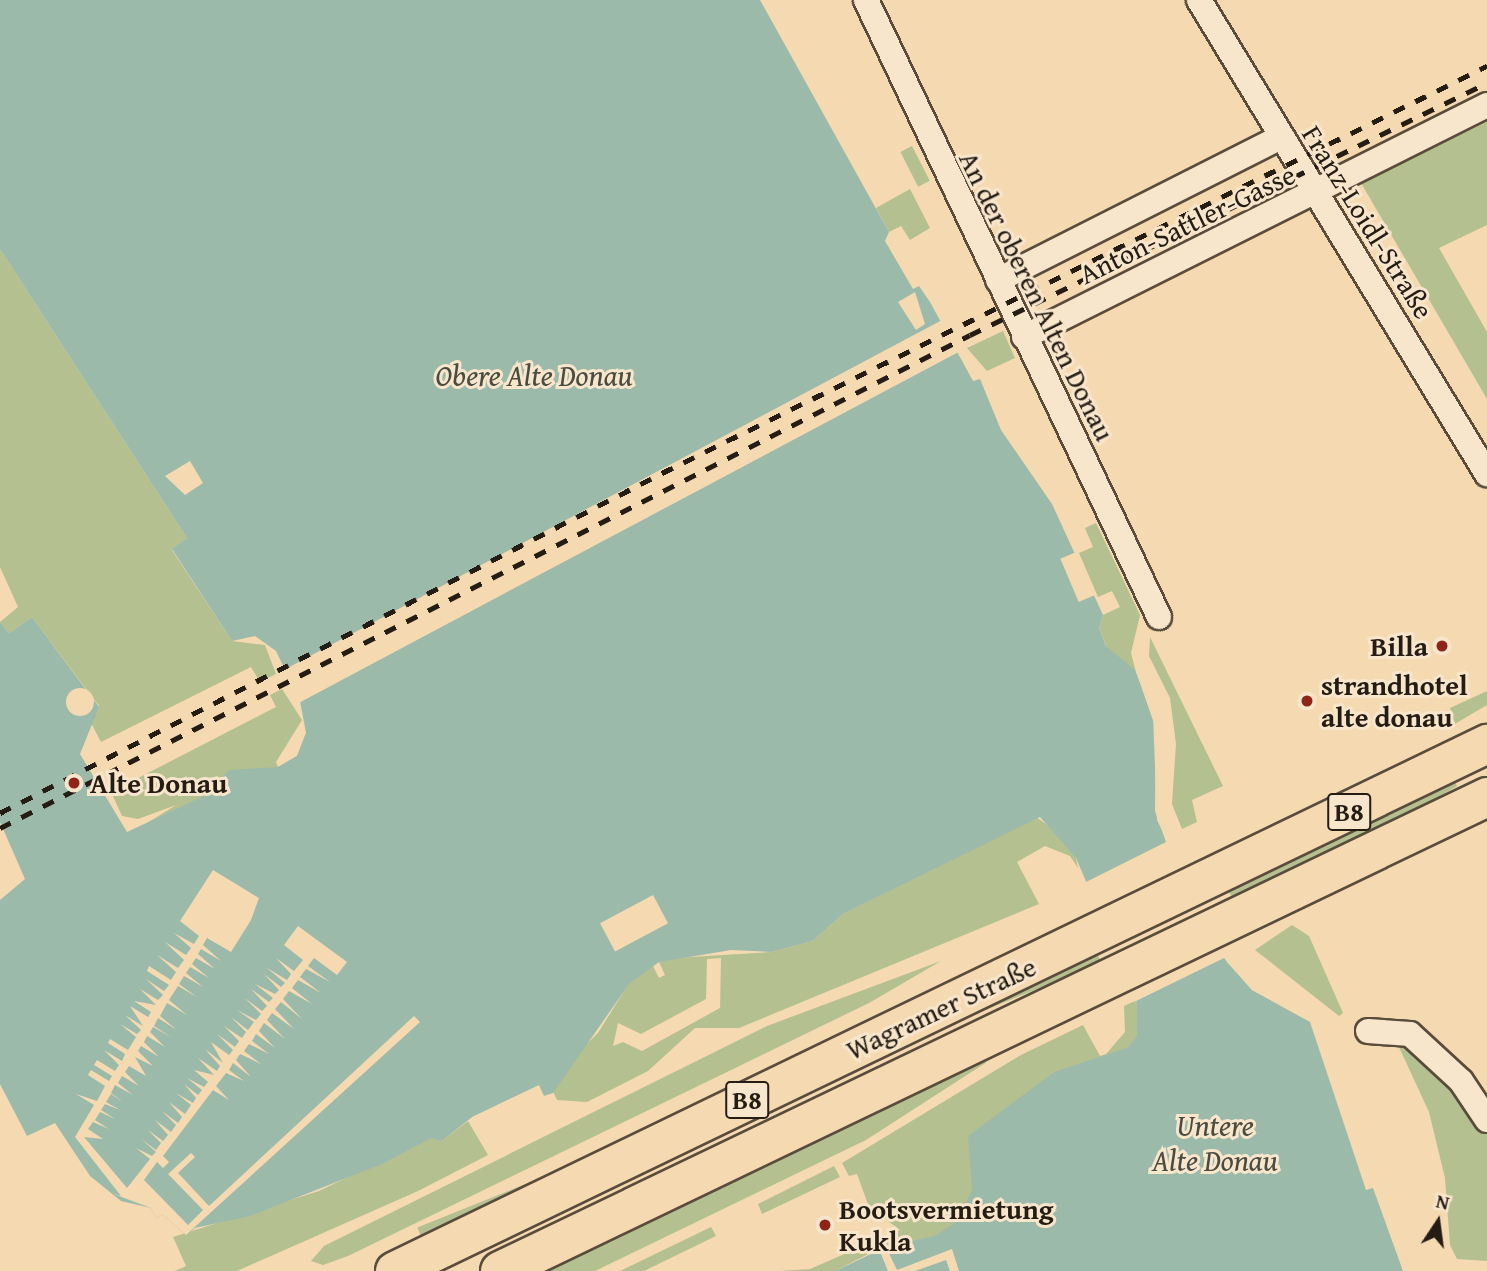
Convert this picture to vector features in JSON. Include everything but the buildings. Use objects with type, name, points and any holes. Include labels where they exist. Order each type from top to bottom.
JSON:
[{"type":"main road","name":"Wagramer Straße","points":[[395,1271],[1487,744]]},
{"type":"main road","name":"Wagramer Straße","points":[[500,1271],[1487,797]]},
{"type":"street","name":"An der oberen Alten Donau","points":[[866,0],[1159,617]]},
{"type":"street","name":"Franz-Loidl-Straße","points":[[1199,0],[1281,137],[1321,191],[1487,474]]},
{"type":"street","name":"Anton-Sattler-Gasse","points":[[1024,337],[1321,191],[1487,105]]},
{"type":"street","name":"Anton-Sattler-Gasse","points":[[998,279],[1281,137]]},
{"type":"street","points":[[1368,1031],[1410,1034],[1461,1081],[1487,1120]]},
{"type":"green space","points":[[1487,122],[1487,225],[1439,248],[1487,332],[1487,399],[1361,183]]},
{"type":"green space","points":[[912,146],[930,181],[918,187],[900,152]]},
{"type":"green space","points":[[910,189],[930,228],[910,240],[901,226],[889,232],[876,208]]},
{"type":"green space","points":[[0,249],[187,538],[172,550],[232,641],[265,645],[276,674],[260,682],[251,667],[101,742],[89,719],[99,706],[32,617],[9,633],[0,622],[18,607],[0,567]]},
{"type":"green space","points":[[1003,331],[1015,358],[987,371],[967,348]]},
{"type":"green space","points":[[1096,523],[1140,615],[1131,653],[1139,683],[1129,702],[1099,628],[1103,615],[1120,607],[1112,591],[1098,597],[1079,553],[1093,547],[1085,528]]},
{"type":"green space","points":[[1150,637],[1223,786],[1192,800],[1197,822],[1182,829],[1172,804],[1176,744],[1170,698],[1149,656]]},
{"type":"green space","points":[[282,689],[302,720],[276,762],[278,767],[297,756],[306,733],[297,765],[144,825],[176,805],[138,819],[122,816],[111,792],[276,707],[270,695]]},
{"type":"green space","points":[[1487,691],[1487,705],[1453,725],[1450,708]]},
{"type":"green space","points":[[1454,780],[1457,786],[1422,807],[1233,899],[1228,890]]},
{"type":"green space","points":[[1036,817],[1062,835],[1076,858],[1078,868],[1070,856],[1045,846],[1017,862],[1039,904],[739,1028],[695,1028],[648,1071],[587,1102],[557,1100],[548,1081],[598,1033],[629,983],[653,966],[659,978],[665,975],[659,962],[675,958],[772,952],[813,941],[843,914]],"holes":[[[721,958],[720,1008],[642,1051],[623,1042],[613,1046],[618,1023],[641,1034],[706,999],[707,959]]]},
{"type":"green space","points":[[1292,925],[1309,936],[1343,1013],[1339,1016],[1255,950]]},
{"type":"green space","points":[[1097,953],[1101,963],[421,1238],[417,1228]]},
{"type":"green space","points":[[941,961],[869,1003],[348,1256],[323,1265],[311,1261],[324,1246],[767,1026]]},
{"type":"green space","points":[[1137,1000],[1142,1041],[978,1185],[956,1234],[886,1247],[882,1238],[900,1230],[869,1207],[857,1174],[849,1176],[842,1163],[1021,1055],[1083,1025],[1100,1056],[1106,1054],[1125,1032],[1124,1006]]},
{"type":"green space","points":[[1406,1041],[1451,1080],[1487,1135],[1487,1261],[1457,1259],[1450,1245],[1445,1178],[1429,1112],[1398,1045]]},
{"type":"green space","points":[[979,1060],[987,1062],[866,1140],[595,1271],[545,1271]]},
{"type":"green space","points":[[468,1121],[488,1155],[418,1191],[237,1271],[175,1271],[186,1266],[173,1237],[319,1191],[431,1137],[442,1141]]},
{"type":"green space","points":[[834,1166],[840,1177],[762,1214],[758,1204]]},
{"type":"green space","points":[[711,1227],[716,1236],[644,1271],[620,1271]]},
{"type":"green space","points":[[872,1242],[876,1250],[835,1271],[779,1271],[810,1269]]},
{"type":"water","name":"Obere Alte Donau","points":[[0,0],[760,0],[889,232],[885,241],[913,289],[919,286],[930,302],[973,381],[980,379],[1001,430],[1052,504],[1103,615],[1099,628],[1106,646],[1135,670],[1153,714],[1157,820],[1227,962],[1252,990],[1310,1022],[1366,1190],[1373,1188],[1403,1271],[835,1271],[888,1246],[935,1236],[959,1220],[972,1189],[968,1136],[1054,1072],[1129,1047],[1137,1036],[1137,1000],[1076,858],[1040,817],[843,914],[813,941],[772,952],[731,950],[659,962],[629,984],[553,1093],[544,1096],[539,1085],[472,1117],[442,1141],[431,1138],[382,1164],[250,1216],[195,1228],[186,1235],[163,1215],[156,1218],[151,1208],[121,1201],[90,1176],[55,1123],[27,1136],[0,1084],[0,900],[25,879],[0,822],[0,622],[9,633],[32,617],[99,707],[80,754],[127,832],[204,796],[229,770],[278,767],[297,756],[306,733],[300,701],[276,651],[255,636],[232,641],[172,549],[187,538],[0,249]]},
{"type":"pier","points":[[915,292],[925,324],[916,330],[898,302]]},
{"type":"pier","points":[[944,319],[961,351],[299,703],[282,671]]},
{"type":"pier","points":[[190,461],[203,483],[185,495],[165,476]]},
{"type":"pier","points":[[1076,552],[1094,595],[1079,602],[1060,559]]},
{"type":"pier","points":[[1133,663],[1160,729],[1160,819],[1222,949],[1254,987],[1315,1024],[1252,990],[1224,958],[1134,1002],[1082,884],[1166,842],[1155,811],[1156,729]]},
{"type":"pier","points":[[80,688],[90,692],[94,702],[90,712],[80,716],[70,712],[66,702],[70,692]]},
{"type":"pier","points":[[213,870],[259,898],[251,920],[231,952],[207,938],[203,945],[221,961],[201,949],[198,954],[215,969],[196,958],[192,964],[209,978],[190,967],[186,973],[203,987],[184,976],[179,984],[197,997],[178,986],[169,1000],[187,1015],[167,1003],[160,1016],[177,1030],[158,1018],[154,1026],[171,1037],[153,1027],[150,1032],[165,1047],[147,1036],[144,1042],[159,1057],[141,1046],[138,1051],[153,1066],[135,1057],[146,1076],[129,1066],[125,1072],[139,1086],[122,1076],[118,1083],[133,1095],[115,1085],[111,1093],[123,1102],[111,1094],[106,1102],[120,1110],[105,1104],[101,1110],[115,1119],[100,1112],[95,1120],[109,1129],[93,1122],[88,1129],[103,1139],[84,1137],[127,1188],[150,1159],[136,1148],[152,1156],[156,1152],[141,1139],[156,1150],[161,1143],[148,1130],[163,1141],[168,1135],[155,1120],[171,1132],[176,1125],[162,1111],[178,1123],[182,1117],[169,1102],[185,1114],[191,1105],[176,1093],[193,1103],[196,1098],[184,1084],[198,1095],[202,1090],[187,1078],[204,1087],[208,1082],[194,1070],[214,1075],[198,1058],[217,1071],[220,1066],[205,1049],[223,1063],[211,1042],[229,1055],[233,1050],[217,1034],[235,1047],[239,1041],[224,1026],[242,1038],[246,1032],[231,1017],[248,1030],[254,1022],[237,1010],[256,1020],[261,1014],[245,998],[262,1011],[267,1006],[251,989],[269,1002],[273,998],[255,984],[275,994],[279,990],[264,974],[281,987],[285,983],[267,968],[287,980],[291,974],[276,958],[294,971],[303,960],[284,945],[298,926],[347,962],[337,975],[314,958],[308,966],[330,982],[306,969],[300,977],[321,993],[298,980],[292,988],[312,1004],[289,991],[283,999],[302,1019],[281,1002],[275,1009],[294,1029],[272,1013],[267,1020],[285,1039],[264,1023],[259,1031],[275,1048],[256,1034],[252,1041],[269,1054],[249,1044],[244,1051],[261,1064],[240,1054],[236,1060],[251,1077],[233,1063],[229,1070],[244,1081],[226,1073],[216,1086],[229,1100],[213,1090],[163,1156],[169,1162],[163,1168],[157,1162],[144,1180],[188,1225],[203,1210],[168,1174],[191,1153],[195,1157],[178,1173],[209,1206],[414,1016],[420,1022],[186,1235],[163,1215],[156,1218],[151,1208],[111,1193],[121,1196],[75,1137],[94,1105],[76,1094],[97,1101],[105,1086],[88,1075],[91,1070],[109,1081],[112,1076],[94,1065],[97,1060],[115,1071],[119,1065],[104,1050],[122,1061],[125,1054],[108,1043],[110,1039],[128,1050],[136,1037],[120,1024],[137,1034],[141,1030],[125,1015],[143,1026],[130,1006],[148,1017],[151,1012],[134,1001],[156,1005],[140,989],[158,1000],[163,995],[146,979],[164,991],[169,985],[147,971],[149,966],[171,980],[176,972],[157,955],[178,968],[184,960],[165,942],[186,955],[191,948],[174,933],[194,944],[199,936],[180,921]]},
{"type":"pier","points":[[653,895],[668,923],[615,951],[600,923]]},
{"type":"pier","points":[[886,1247],[897,1270],[952,1249],[959,1271],[950,1271],[946,1260],[915,1271],[888,1271],[879,1249]]},
{"type":"railway","points":[[0,813],[662,473],[1487,66]]},
{"type":"railway","points":[[0,828],[970,335],[1487,83]]},
{"type":"place","name":"Billa","points":[[1442,646]]},
{"type":"place","name":"strandhotel alte donau","points":[[1307,701]]},
{"type":"place","name":"Alte Donau","points":[[74,783]]},
{"type":"place","name":"Bootsvermietung Kukla","points":[[825,1225]]},
{"type":"water label","name":"Untere Alte Donau","points":[[1215,1142]]}]
